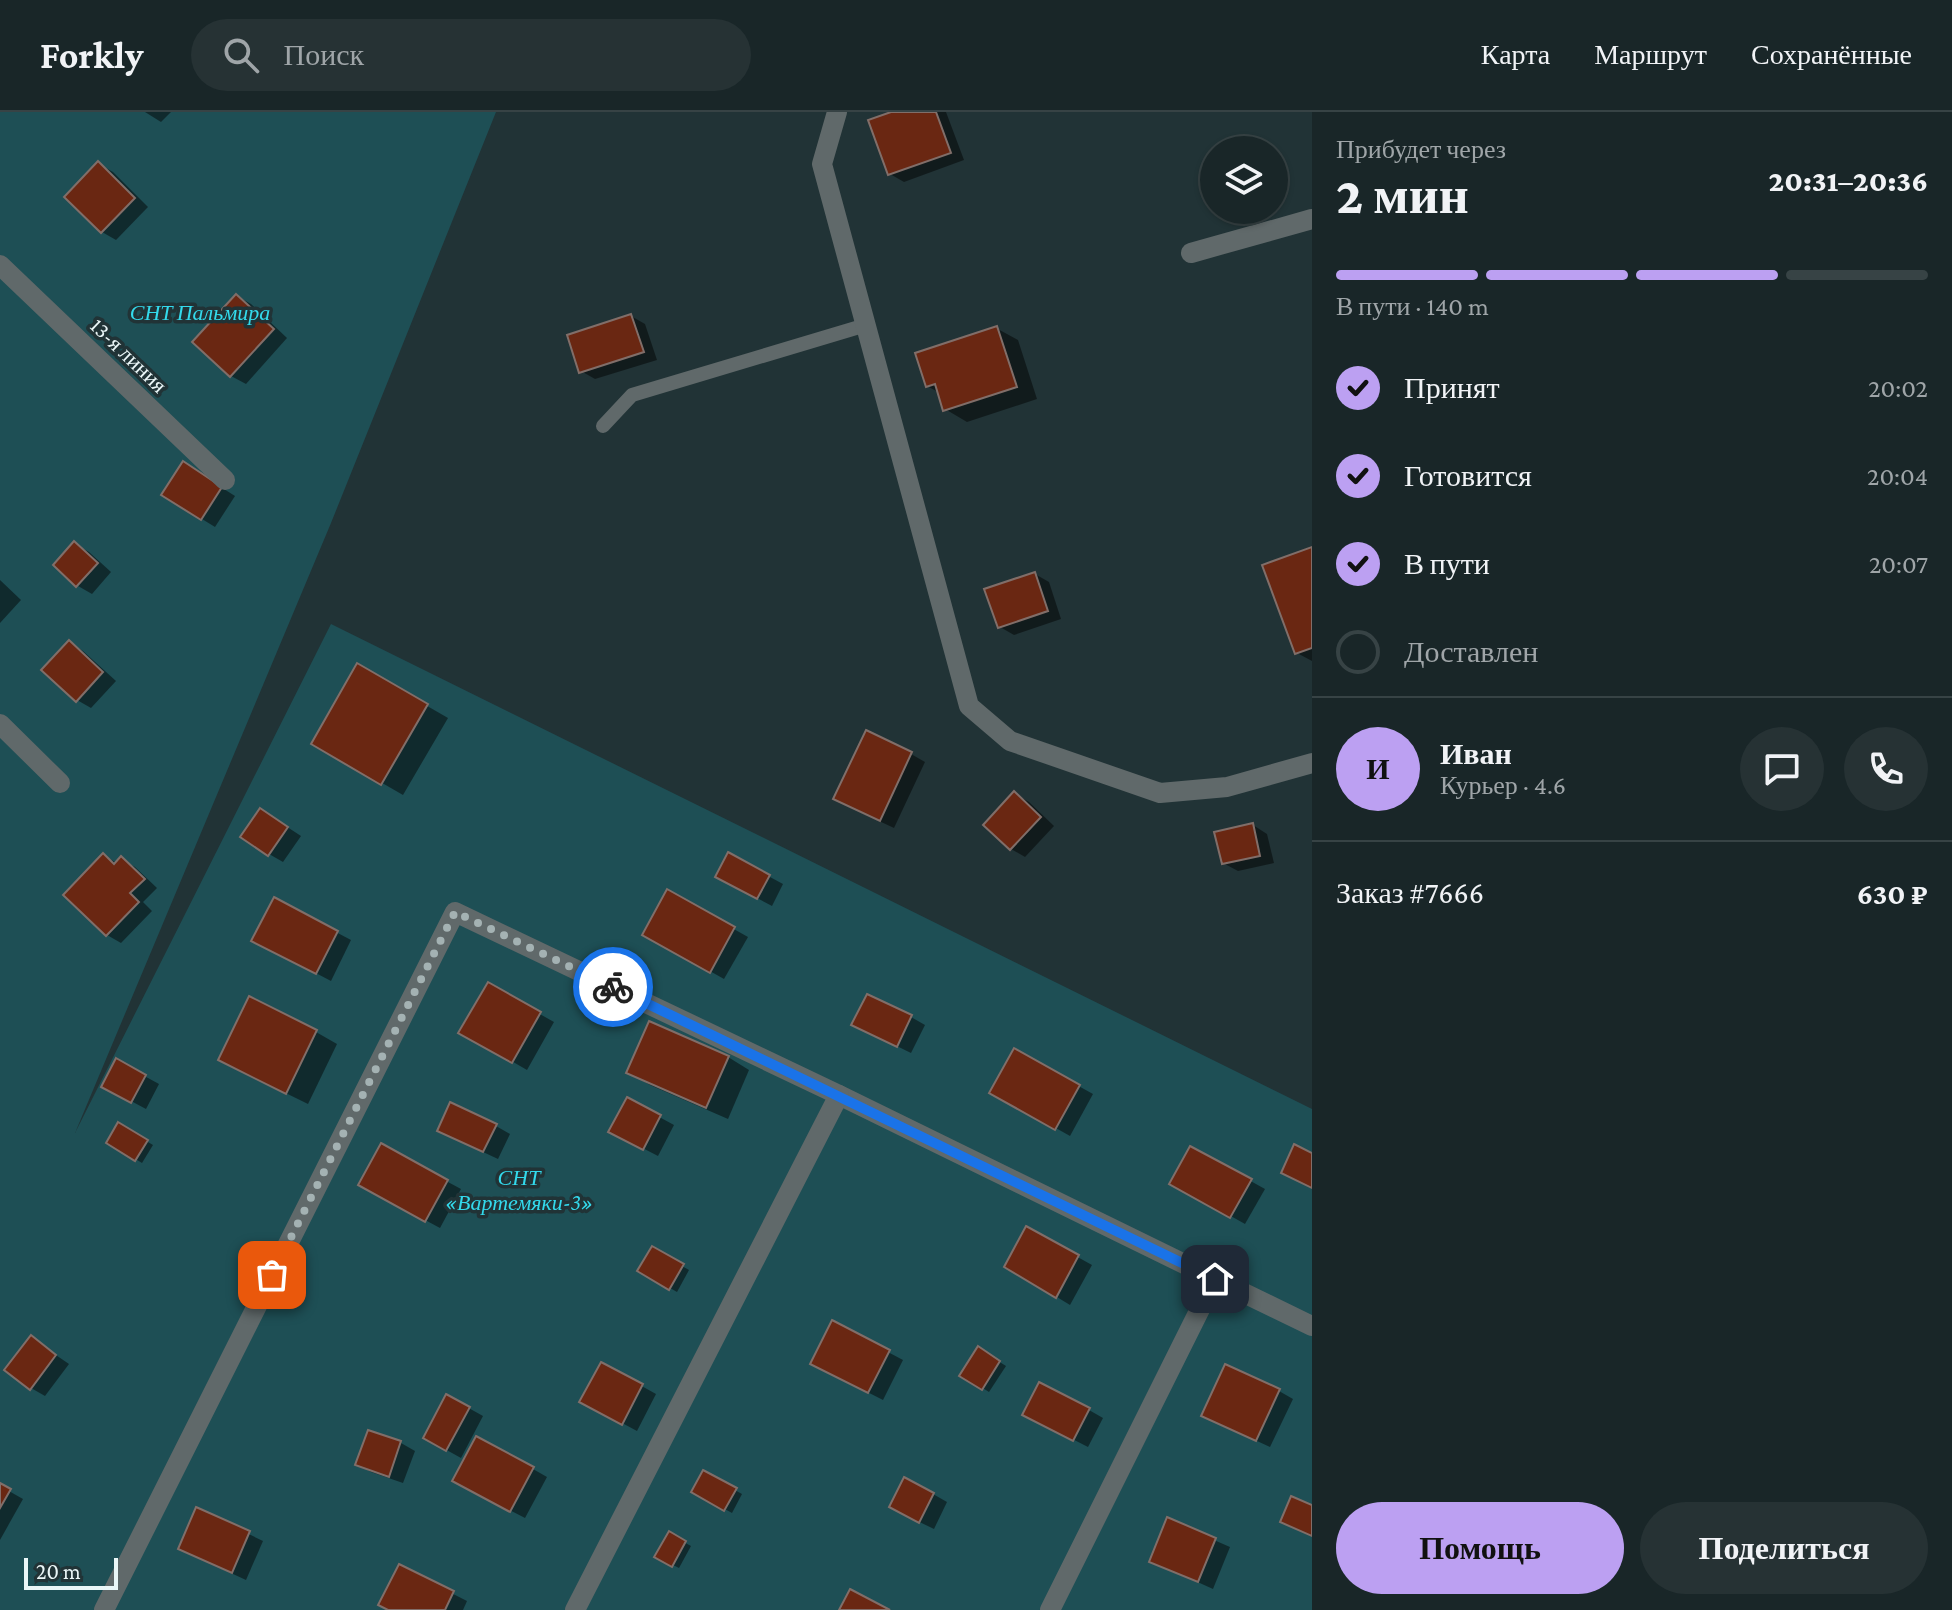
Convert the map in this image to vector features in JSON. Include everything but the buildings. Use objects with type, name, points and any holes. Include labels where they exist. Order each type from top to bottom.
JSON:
[{"type":"street","points":[[837,112],[822,164],[969,706],[1010,741],[1160,793],[1227,787],[1312,763]]},
{"type":"street","points":[[1191,253],[1312,219]]},
{"type":"street","name":"13-я линия","points":[[0,265],[225,480]]},
{"type":"street","points":[[0,724],[60,783]]},
{"type":"street","points":[[104,1610],[455,912],[1312,1326]]},
{"type":"street","points":[[575,1610],[839,1095]]},
{"type":"street","points":[[1050,1610],[1215,1279]]},
{"type":"lane","points":[[603,426],[632,395],[866,325]]},
{"type":"green space","name":"СНТ «Вартемяки-3»","points":[[0,112],[496,112],[331,523],[75,1133],[331,624],[1312,1109],[1312,1610],[0,1610]]},
{"type":"way so far","points":[[272,1275],[455,912],[613,987]]},
{"type":"route","points":[[613,987],[1215,1279]]},
{"type":"park label","name":"СНТ Пальмира","points":[[200,312]]}]
